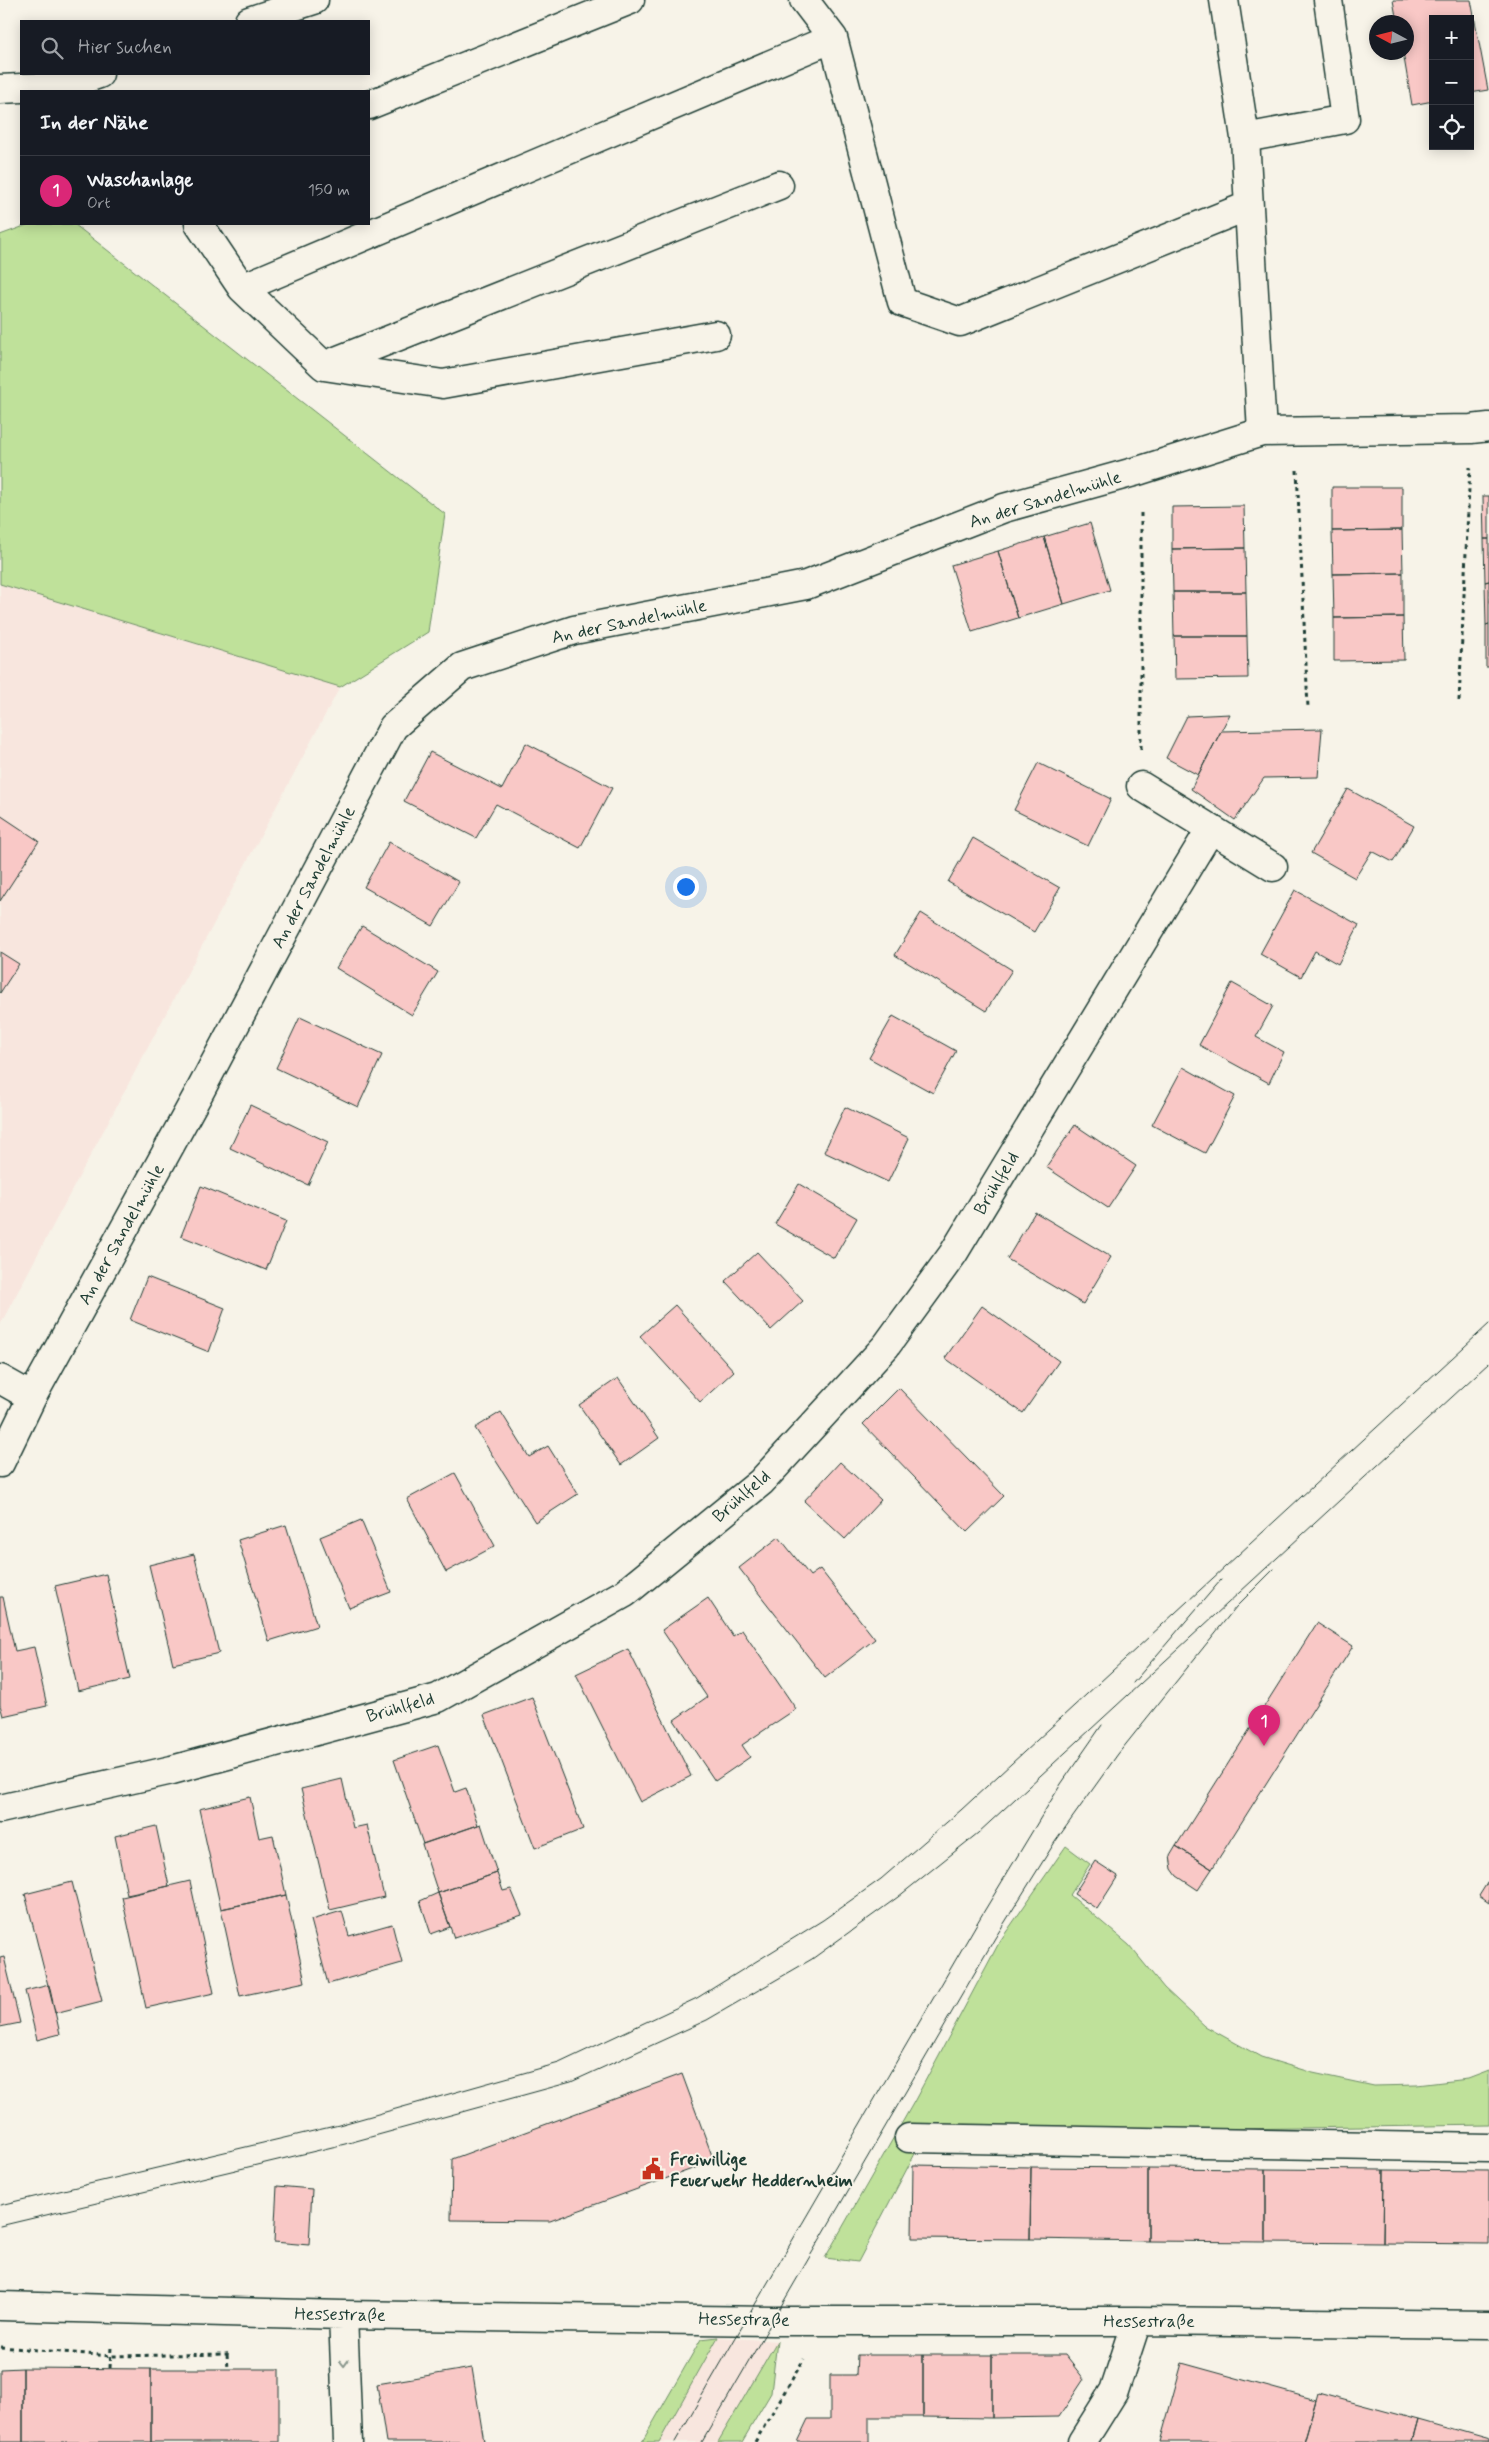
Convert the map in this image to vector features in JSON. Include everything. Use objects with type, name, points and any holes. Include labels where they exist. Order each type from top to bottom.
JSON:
[{"type":"street","points":[[252,20],[314,0]]},
{"type":"street","points":[[370,105],[630,0]]},
{"type":"street","points":[[804,0],[834,38],[902,302],[960,322],[1248,206]]},
{"type":"street","points":[[1224,0],[1245,138],[1262,432]]},
{"type":"street","points":[[1245,138],[1345,119],[1328,0]]},
{"type":"street","points":[[242,288],[834,38]]},
{"type":"street","points":[[0,89],[67,89],[97,75]]},
{"type":"street","points":[[324,366],[779,185]]},
{"type":"street","points":[[200,225],[242,288],[324,366],[443,384],[716,335]]},
{"type":"street","name":"An der Sandelmühle","points":[[0,1463],[32,1398],[200,1091],[393,727],[462,667],[574,630],[806,585],[1004,508],[1141,470],[1262,432],[1472,430],[1489,427]]},
{"type":"street","points":[[1141,786],[1273,867]]},
{"type":"street","name":"Brühlfeld","points":[[0,1809],[172,1770],[438,1698],[625,1593],[760,1482],[886,1346],[953,1254],[1210,830]]},
{"type":"street","points":[[0,1379],[32,1398]]},
{"type":"street","points":[[909,2138],[1489,2148]]},
{"type":"street","name":"Hessestraße","points":[[0,2306],[343,2315],[773,2321],[1137,2320],[1489,2325]]},
{"type":"street","points":[[343,2315],[348,2442]]},
{"type":"street","points":[[1082,2442],[1114,2391],[1137,2320]]},
{"type":"path","points":[[1297,460],[1308,708]]},
{"type":"path","points":[[1459,701],[1470,462]]},
{"type":"path","points":[[1141,470],[1141,786]]},
{"type":"path","points":[[0,2347],[111,2356],[228,2354],[234,2348]]},
{"type":"path","points":[[228,2354],[228,2369]]},
{"type":"path","points":[[755,2442],[807,2354]]},
{"type":"shaded area","points":[[0,584],[340,687],[0,1325]]},
{"type":"shaded area","points":[[718,2337],[777,2341],[718,2442],[659,2442]]},
{"type":"green space","points":[[27,225],[75,225],[445,514],[428,632],[340,687],[0,584],[0,235]]},
{"type":"green space","points":[[1066,1846],[1090,1864],[1070,1895],[1129,1945],[1164,1988],[1205,2026],[1261,2057],[1313,2073],[1374,2086],[1417,2085],[1468,2079],[1489,2071],[1489,2125],[1170,2130],[929,2127],[858,2262],[825,2258],[915,2100],[1000,1941]]},
{"type":"green space","points":[[718,2337],[659,2442],[642,2442],[701,2339]]},
{"type":"green space","points":[[777,2341],[771,2393],[742,2442],[718,2442]]},
{"type":"building","points":[[1393,0],[1471,0],[1474,15],[1429,15],[1429,102],[1412,105],[1404,60],[1414,60],[1414,15],[1396,15]]},
{"type":"building","points":[[1474,16],[1488,90],[1474,92]]},
{"type":"building","points":[[1332,487],[1402,487],[1402,530],[1332,531]]},
{"type":"building","points":[[1483,496],[1489,496],[1489,539],[1484,539]]},
{"type":"building","points":[[1244,506],[1245,548],[1172,549],[1172,507]]},
{"type":"building","points":[[1090,523],[1110,590],[1064,604],[1044,537]]},
{"type":"building","points":[[1402,530],[1403,573],[1333,574],[1332,531]]},
{"type":"building","points":[[1044,537],[1064,604],[1018,618],[998,551]]},
{"type":"building","points":[[1484,539],[1489,539],[1489,581],[1485,582]]},
{"type":"building","points":[[1245,548],[1246,592],[1173,592],[1172,549]]},
{"type":"building","points":[[998,551],[1018,618],[972,632],[951,565]]},
{"type":"building","points":[[1403,573],[1403,617],[1334,618],[1333,574]]},
{"type":"building","points":[[1489,581],[1489,624],[1486,625],[1485,582]]},
{"type":"building","points":[[1173,592],[1246,592],[1247,636],[1174,636]]},
{"type":"building","points":[[1403,617],[1404,660],[1334,661],[1334,618]]},
{"type":"building","points":[[1489,624],[1489,667],[1486,667],[1486,625]]},
{"type":"building","points":[[1174,636],[1247,636],[1248,678],[1175,679]]},
{"type":"building","points":[[1230,714],[1198,775],[1166,758],[1187,716]]},
{"type":"building","points":[[1322,729],[1318,777],[1264,778],[1235,820],[1191,789],[1221,731]]},
{"type":"building","points":[[526,743],[612,788],[580,848],[496,804],[476,838],[404,801],[430,752],[502,789]]},
{"type":"building","points":[[1038,763],[1111,799],[1088,846],[1014,810]]},
{"type":"building","points":[[1348,789],[1414,826],[1393,862],[1372,851],[1355,878],[1311,853]]},
{"type":"building","points":[[0,815],[39,841],[0,901]]},
{"type":"building","points":[[973,838],[1060,888],[1034,932],[948,882]]},
{"type":"building","points":[[389,842],[459,882],[433,926],[364,887]]},
{"type":"building","points":[[1295,890],[1359,925],[1338,964],[1315,951],[1301,977],[1260,954]]},
{"type":"building","points":[[921,913],[1012,970],[986,1011],[895,955]]},
{"type":"building","points":[[362,926],[438,972],[412,1015],[336,968]]},
{"type":"building","points":[[0,952],[19,964],[0,993]]},
{"type":"building","points":[[1232,983],[1273,1006],[1256,1037],[1284,1052],[1269,1083],[1199,1045]]},
{"type":"building","points":[[893,1016],[956,1051],[933,1093],[869,1058]]},
{"type":"building","points":[[300,1017],[382,1055],[358,1107],[276,1068]]},
{"type":"building","points":[[1183,1067],[1235,1096],[1205,1153],[1152,1125]]},
{"type":"building","points":[[250,1105],[328,1142],[308,1185],[230,1148]]},
{"type":"building","points":[[845,1107],[909,1138],[888,1182],[824,1152]]},
{"type":"building","points":[[1075,1125],[1136,1166],[1108,1208],[1046,1167]]},
{"type":"building","points":[[799,1184],[857,1218],[834,1258],[775,1224]]},
{"type":"building","points":[[201,1186],[286,1221],[266,1270],[181,1236]]},
{"type":"building","points":[[1035,1212],[1111,1257],[1083,1304],[1007,1259]]},
{"type":"building","points":[[757,1252],[803,1301],[771,1330],[725,1281]]},
{"type":"building","points":[[147,1277],[225,1308],[209,1352],[130,1320]]},
{"type":"building","points":[[675,1305],[734,1371],[700,1402],[640,1336]]},
{"type":"building","points":[[982,1306],[1059,1361],[1023,1413],[945,1358]]},
{"type":"building","points":[[618,1378],[659,1438],[621,1465],[579,1405]]},
{"type":"building","points":[[899,1388],[1004,1496],[967,1532],[863,1424]]},
{"type":"building","points":[[501,1412],[529,1457],[548,1446],[578,1494],[535,1522],[475,1428]]},
{"type":"building","points":[[840,1462],[881,1500],[845,1539],[804,1501]]},
{"type":"building","points":[[455,1473],[495,1546],[446,1572],[407,1499]]},
{"type":"building","points":[[361,1520],[391,1592],[349,1608],[320,1537]]},
{"type":"building","points":[[286,1525],[317,1626],[269,1641],[238,1540]]},
{"type":"building","points":[[779,1537],[810,1576],[820,1569],[875,1639],[825,1678],[739,1568]]},
{"type":"building","points":[[194,1554],[219,1653],[173,1664],[149,1565]]},
{"type":"building","points":[[106,1574],[130,1679],[78,1691],[55,1586]]},
{"type":"building","points":[[0,1597],[3,1597],[15,1651],[34,1647],[47,1706],[3,1716],[0,1705]]},
{"type":"building","points":[[708,1598],[733,1636],[742,1630],[796,1709],[742,1745],[750,1757],[715,1781],[674,1720],[707,1697],[662,1630]]},
{"type":"building","points":[[1317,1623],[1353,1646],[1212,1869],[1176,1846]]},
{"type":"building","points":[[628,1649],[691,1776],[640,1802],[576,1674]]},
{"type":"building","points":[[532,1697],[583,1829],[535,1848],[484,1715]]},
{"type":"building","points":[[438,1745],[455,1792],[466,1788],[478,1825],[423,1844],[394,1760]]},
{"type":"building","points":[[342,1779],[353,1828],[367,1825],[384,1897],[330,1910],[301,1789]]},
{"type":"building","points":[[250,1797],[259,1838],[273,1835],[286,1895],[221,1909],[199,1809]]},
{"type":"building","points":[[481,1824],[497,1873],[438,1893],[422,1844]]},
{"type":"building","points":[[156,1826],[169,1886],[127,1895],[115,1836]]},
{"type":"building","points":[[1176,1846],[1212,1869],[1198,1890],[1177,1876],[1172,1869],[1170,1856]]},
{"type":"building","points":[[1095,1861],[1118,1876],[1097,1909],[1074,1894]]},
{"type":"building","points":[[497,1873],[503,1891],[511,1889],[522,1915],[454,1938],[438,1893]]},
{"type":"building","points":[[1489,1880],[1489,1903],[1479,1896]]},
{"type":"building","points":[[190,1881],[214,1993],[146,2008],[122,1897]]},
{"type":"building","points":[[72,1882],[102,2001],[55,2013],[25,1894]]},
{"type":"building","points":[[438,1893],[450,1927],[431,1934],[420,1901]]},
{"type":"building","points":[[286,1895],[305,1982],[240,1996],[221,1909]]},
{"type":"building","points":[[342,1911],[349,1936],[392,1924],[402,1963],[328,1984],[311,1920]]},
{"type":"building","points":[[4,1957],[20,2023],[0,2027],[0,1958]]},
{"type":"building","points":[[49,1985],[60,2034],[37,2040],[25,1991]]},
{"type":"building","points":[[682,2074],[714,2161],[550,2221],[451,2220],[452,2159]]},
{"type":"building","points":[[913,2165],[1031,2167],[1030,2239],[912,2238]]},
{"type":"building","points":[[1031,2167],[1148,2168],[1148,2241],[1030,2239]]},
{"type":"building","points":[[1148,2168],[1266,2169],[1266,2242],[1148,2241]]},
{"type":"building","points":[[1266,2169],[1384,2170],[1383,2243],[1266,2242]]},
{"type":"building","points":[[1384,2170],[1489,2171],[1489,2244],[1383,2243]]},
{"type":"building","points":[[277,2186],[312,2189],[309,2245],[274,2242]]},
{"type":"building","points":[[857,2355],[923,2355],[923,2417],[869,2417],[869,2442],[797,2442],[808,2419],[830,2419],[830,2375],[856,2375]]},
{"type":"building","points":[[923,2355],[992,2355],[992,2418],[923,2417]]},
{"type":"building","points":[[992,2355],[1065,2355],[1084,2379],[1059,2417],[992,2418]]},
{"type":"building","points":[[1182,2363],[1316,2400],[1304,2442],[1160,2442]]},
{"type":"building","points":[[23,2368],[151,2369],[151,2442],[23,2442]]},
{"type":"building","points":[[23,2368],[23,2442],[0,2442],[0,2369]]},
{"type":"building","points":[[472,2368],[484,2442],[386,2442],[377,2384]]},
{"type":"building","points":[[151,2369],[279,2369],[279,2442],[151,2442]]},
{"type":"building","points":[[1318,2393],[1418,2420],[1412,2442],[1304,2442]]},
{"type":"building","points":[[1418,2420],[1489,2440],[1489,2442],[1412,2442]]},
{"type":"tram line","points":[[0,2205],[339,2125],[559,2063],[697,1998],[823,1920],[881,1879],[961,1810],[1489,1324]]},
{"type":"tram line","points":[[0,2226],[345,2144],[571,2082],[707,2020],[812,1959],[898,1897],[978,1833],[1489,1363]]},
{"type":"tram line","points":[[702,2442],[995,1938],[1055,1842],[1118,1754],[1236,1607],[1274,1569]]},
{"type":"tram line","points":[[1133,1683],[1221,1580]]},
{"type":"tram line","points":[[675,2442],[980,1918],[1061,1784],[1102,1725]]},
{"type":"place","name":"Waschanlage","points":[[1264,1746]]},
{"type":"place","name":"Freiwillige Feuerwehr Heddernheim","points":[[653,2169]]}]
